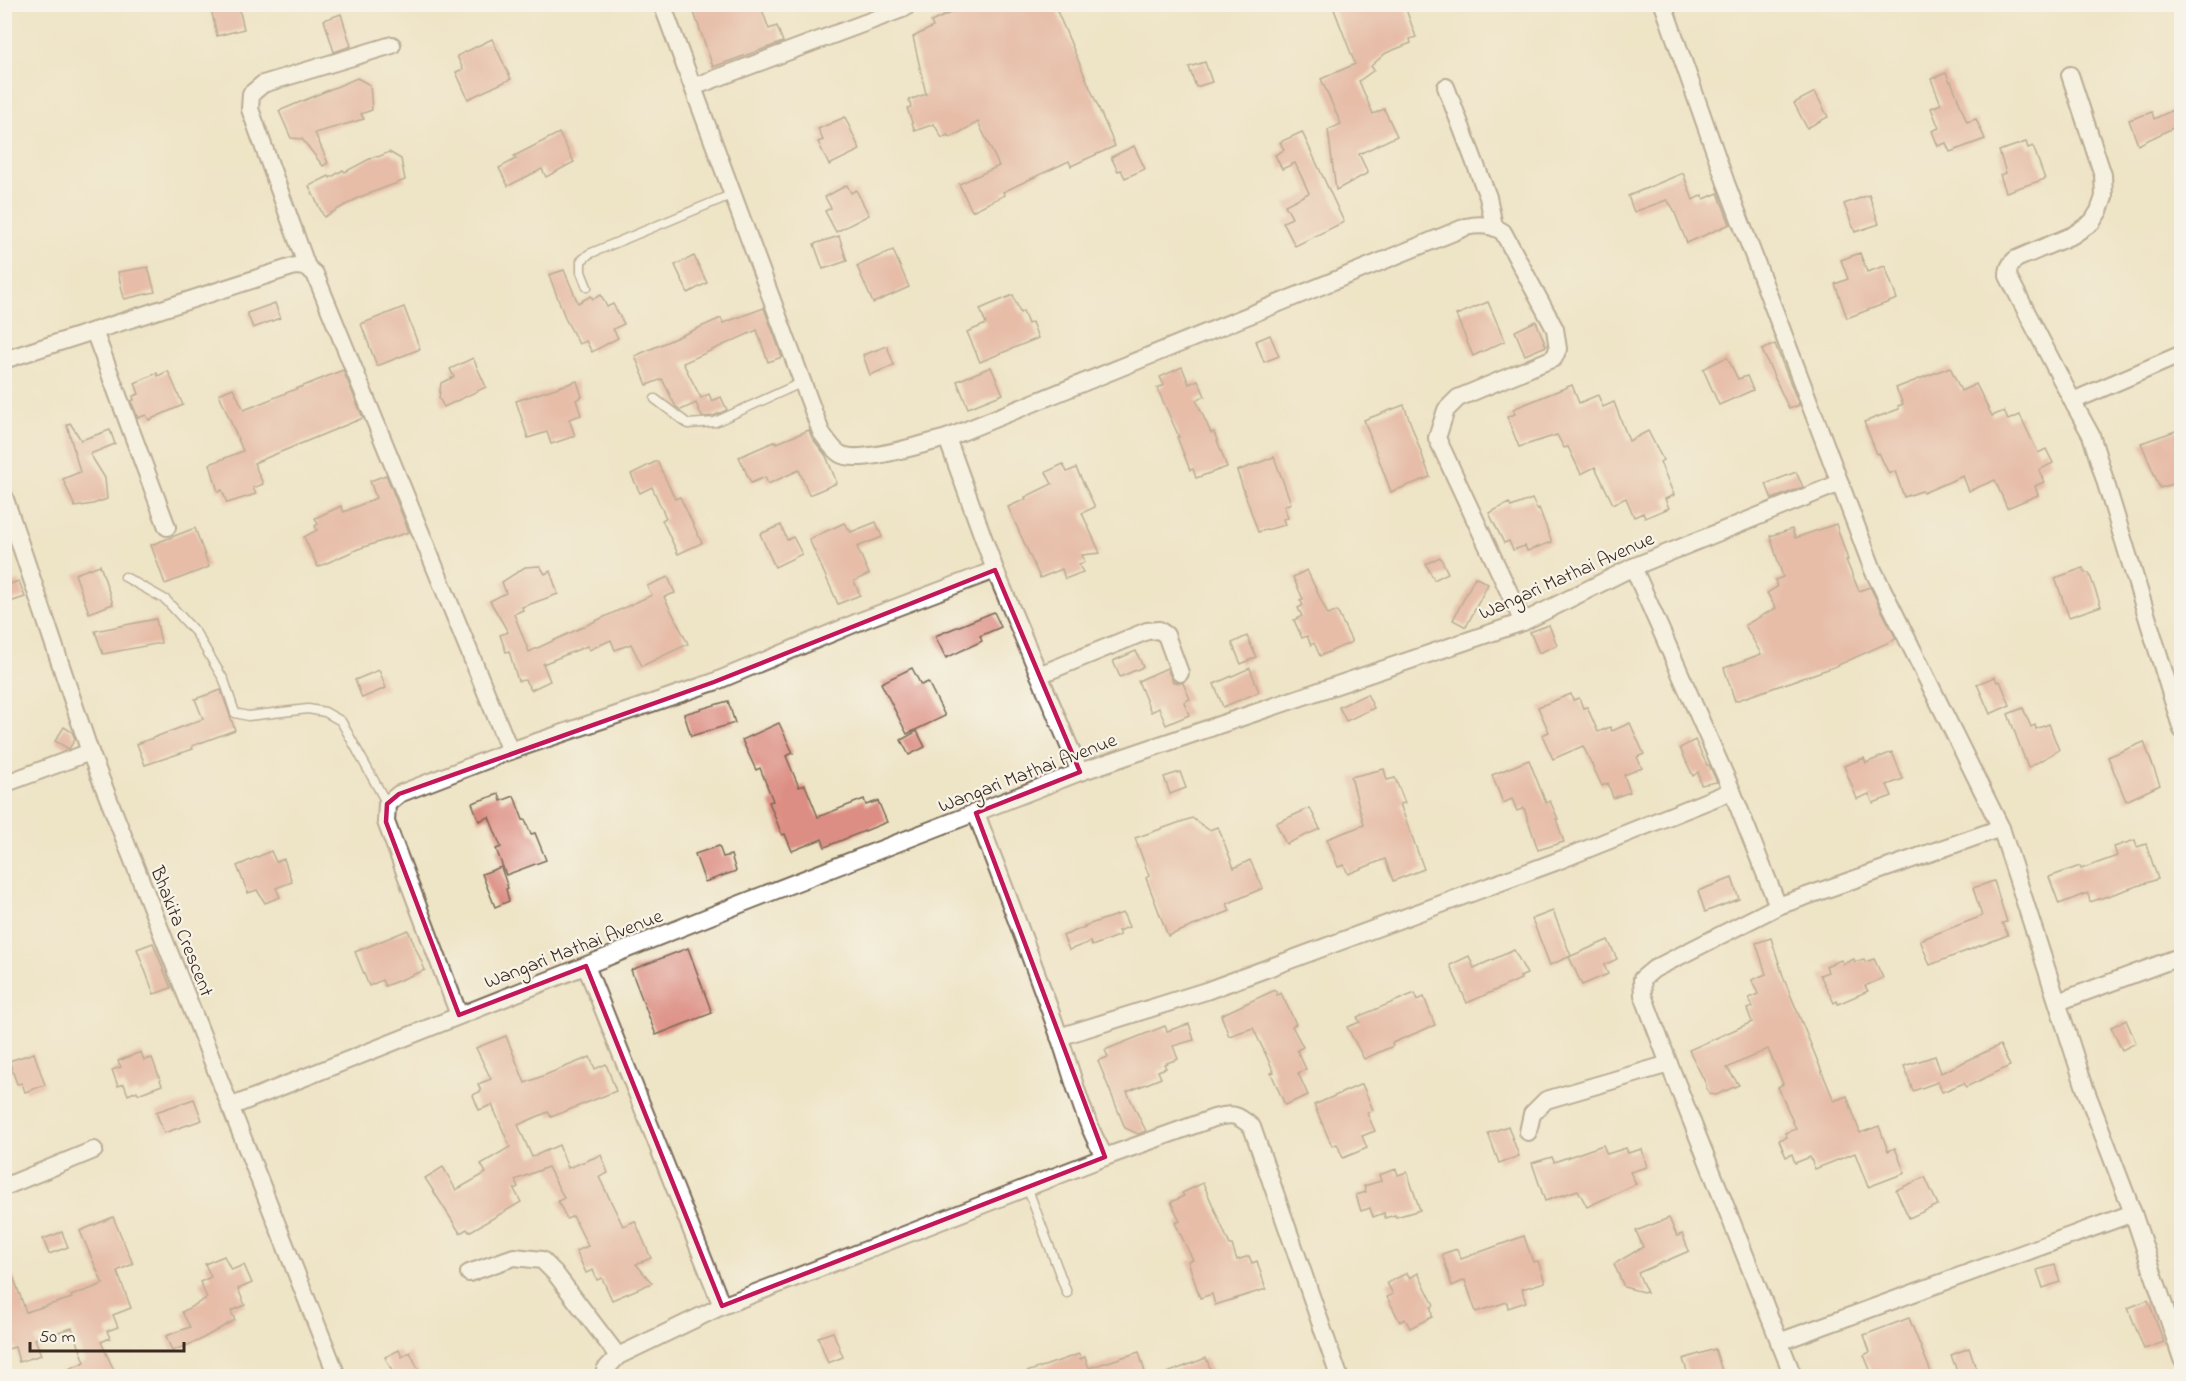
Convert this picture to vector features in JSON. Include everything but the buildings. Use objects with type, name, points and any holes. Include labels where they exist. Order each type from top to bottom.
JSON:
[{"type":"street","points":[[662,4],[821,432],[839,454],[855,458],[947,438],[1466,227],[1477,224],[1494,226],[1503,232],[1555,329],[1558,349],[1554,358],[1458,399],[1446,410],[1437,438],[1523,622]]},
{"type":"street","points":[[1663,4],[1726,183],[1873,570],[2001,828],[2085,1088],[2133,1213],[2181,1359]]},
{"type":"street","points":[[693,87],[905,8]]},
{"type":"street","points":[[392,45],[263,84],[251,94],[250,109],[308,267],[315,274],[510,751]]},
{"type":"street","points":[[2070,75],[2103,175],[2104,197],[2092,222],[2073,235],[2016,259],[2012,262],[2008,276],[2091,435],[2181,730]]},
{"type":"street","points":[[1446,87],[1488,197],[1494,226]]},
{"type":"street","points":[[4,360],[295,266],[308,267]]},
{"type":"street","points":[[94,331],[167,527]]},
{"type":"street","points":[[2075,406],[2075,399],[2181,354]]},
{"type":"street","points":[[947,438],[995,570],[1080,772]]},
{"type":"street","name":"Wangari Mathai Avenue","points":[[230,1107],[1080,772],[1523,622],[1633,567],[1840,483]]},
{"type":"street","name":"Bhakita Crescent","points":[[4,496],[90,752],[337,1377]]},
{"type":"street","points":[[1633,567],[1732,791],[1778,906]]},
{"type":"street","points":[[459,1015],[386,822],[387,804],[399,794],[510,751],[714,682],[863,620],[995,570]]},
{"type":"street","points":[[1039,675],[1147,631],[1160,630],[1166,635],[1180,673]]},
{"type":"street","points":[[4,784],[90,752]]},
{"type":"street","points":[[1059,1037],[1217,987],[1555,862],[1732,791]]},
{"type":"street","points":[[976,813],[1084,1111],[1105,1157]]},
{"type":"street","points":[[1793,1377],[1643,995],[1642,979],[1654,969],[1778,906],[2001,828]]},
{"type":"street","points":[[2058,1002],[2181,956]]},
{"type":"street","points":[[586,966],[722,1306]]},
{"type":"street","points":[[1528,1132],[1532,1114],[1546,1100],[1670,1065]]},
{"type":"street","points":[[605,1377],[605,1370],[618,1356],[722,1306],[1105,1157],[1229,1114],[1239,1116],[1252,1127],[1339,1377]]},
{"type":"street","points":[[4,1187],[94,1150]]},
{"type":"street","points":[[1779,1342],[2133,1213]]},
{"type":"street","points":[[470,1274],[514,1257],[542,1260],[618,1356]]},
{"type":"lane","points":[[587,287],[580,272],[581,261],[589,254],[733,194]]},
{"type":"lane","points":[[655,399],[688,424],[715,422],[803,382]]},
{"type":"lane","points":[[125,577],[166,600],[196,633],[224,680],[235,713],[248,716],[308,709],[325,712],[341,721],[387,804]]},
{"type":"lane","points":[[1027,1187],[1067,1293]]},
{"type":"highlighted area","points":[[995,570],[1080,772],[976,813],[1105,1157],[722,1306],[586,966],[459,1015],[386,822],[387,804],[399,794],[714,682]]}]
